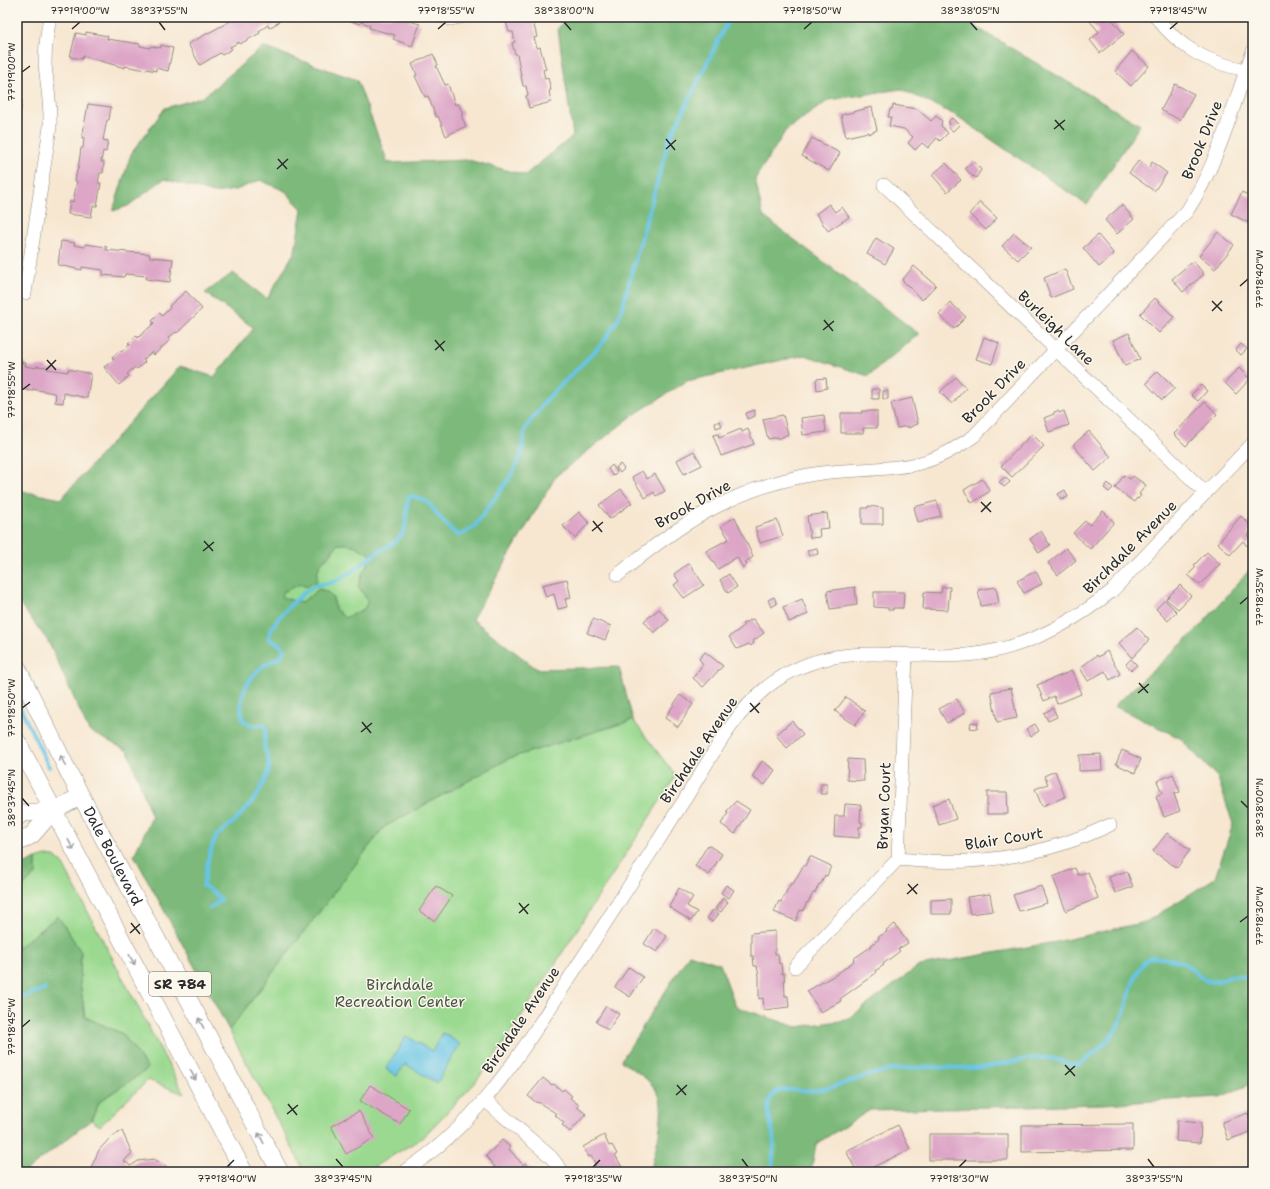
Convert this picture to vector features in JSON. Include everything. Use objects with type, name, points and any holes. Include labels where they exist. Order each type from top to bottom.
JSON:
[{"type":"main road","name":"Dale Boulevard","points":[[17,667],[81,796],[280,1172]]},
{"type":"main road","name":"SR 784","points":[[17,741],[244,1172]]},
{"type":"main road","points":[[17,843],[32,835],[53,811],[81,796]]},
{"type":"main road","points":[[17,817],[23,814],[53,811]]},
{"type":"street","points":[[25,293],[50,127],[51,109],[45,63],[46,38],[50,17]]},
{"type":"street","points":[[444,17],[451,19],[461,17]]},
{"type":"street","points":[[1156,17],[1181,44],[1200,56],[1218,64],[1246,70]]},
{"type":"street","name":"Brook Drive","points":[[618,575],[656,543],[684,524],[738,496],[769,485],[808,475],[848,469],[904,467],[921,463],[945,454],[974,436],[1187,211],[1201,189],[1213,165],[1253,51]]},
{"type":"street","name":"Burleigh Lane","points":[[884,185],[1206,493]]},
{"type":"street","name":"Birchdale Avenue","points":[[403,1172],[442,1144],[485,1100],[534,1033],[746,707],[769,686],[792,671],[817,661],[839,655],[862,653],[967,654],[999,650],[1042,636],[1067,624],[1091,608],[1113,590],[1253,443]]},
{"type":"street","name":"Bryan Court","points":[[795,967],[898,859],[906,654]]},
{"type":"street","name":"Blair Court","points":[[898,859],[947,862],[996,859],[1029,853],[1063,844],[1110,825]]},
{"type":"street","points":[[485,1100],[551,1157],[563,1172]]},
{"type":"green space","points":[[566,17],[959,17],[1140,125],[1087,205],[957,116],[901,89],[829,100],[786,130],[755,179],[763,216],[919,334],[868,376],[805,355],[687,381],[632,416],[556,476],[472,619],[537,669],[619,667],[633,720],[510,758],[384,827],[229,1030],[134,855],[152,817],[128,751],[89,731],[48,641],[17,600],[17,490],[61,499],[180,366],[214,377],[254,328],[205,293],[233,273],[267,299],[295,251],[302,209],[285,191],[260,180],[236,190],[214,193],[164,179],[128,206],[113,211],[131,154],[165,108],[203,97],[263,47],[357,80],[388,163],[468,160],[525,175],[573,136],[558,29]],"holes":[[[338,544],[354,545],[373,555],[362,574],[358,586],[368,601],[364,609],[345,618],[335,609],[333,598],[326,592],[319,589],[301,603],[281,597],[283,592],[300,584],[306,587],[317,581],[318,569],[323,561]]]},
{"type":"green space","points":[[338,544],[354,545],[374,555],[358,586],[368,601],[364,609],[345,618],[335,609],[333,598],[326,592],[319,589],[301,603],[281,597],[283,592],[300,584],[317,571],[319,564],[330,555]]},
{"type":"green space","points":[[1253,566],[1253,1083],[1220,1097],[1102,1104],[870,1110],[816,1144],[811,1172],[650,1172],[661,1121],[658,1093],[651,1083],[621,1061],[689,954],[720,964],[736,1007],[797,1027],[847,1020],[919,966],[1056,942],[1146,922],[1215,878],[1233,824],[1218,778],[1180,738],[1114,706],[1196,631]]},
{"type":"green space","name":"Birchdale Recreation Center","points":[[633,720],[676,776],[497,1054],[474,1084],[422,1138],[365,1172],[305,1172],[229,1030],[384,827],[510,758]]},
{"type":"green space","points":[[46,856],[54,857],[61,861],[184,1094],[148,1080],[100,1126],[91,1120],[100,1101],[147,1069],[123,1034],[85,1017],[80,982],[81,952],[57,917],[17,948],[17,892],[36,874],[36,859]]},
{"type":"green space","points":[[36,859],[36,874],[17,892],[17,868]]},
{"type":"green space","points":[[58,916],[81,952],[80,982],[85,1017],[123,1034],[148,1069],[100,1101],[91,1120],[25,1172],[17,1172],[17,948]]},
{"type":"water","points":[[443,1033],[460,1044],[437,1083],[405,1064],[397,1076],[386,1069],[406,1036],[432,1051]]},
{"type":"building","points":[[238,17],[282,17],[278,20],[279,22],[269,28],[268,25],[259,31],[260,33],[240,44],[239,42],[230,47],[232,49],[222,55],[220,53],[200,65],[188,44]]},
{"type":"building","points":[[349,17],[406,17],[410,18],[409,21],[420,24],[412,46],[393,39],[395,35],[369,28],[370,25],[361,22],[360,24],[348,20]]},
{"type":"building","points":[[521,17],[532,17],[537,37],[534,38],[537,48],[540,47],[546,69],[543,70],[545,79],[548,78],[551,90],[549,91],[551,102],[529,108],[526,96],[528,95],[526,86],[523,86],[517,54],[515,54],[512,43],[515,42],[513,32],[509,32],[506,21]]},
{"type":"building","points":[[1093,17],[1110,17],[1124,34],[1100,53],[1090,40],[1099,32],[1089,20]]},
{"type":"building","points":[[86,32],[108,36],[107,39],[140,44],[140,46],[150,48],[151,46],[161,48],[161,45],[173,48],[168,71],[156,68],[156,71],[125,66],[125,68],[83,56],[82,59],[70,57],[76,33],[86,35]]},
{"type":"building","points":[[1132,51],[1149,66],[1131,86],[1115,71]]},
{"type":"building","points":[[433,54],[438,65],[436,66],[445,85],[448,84],[455,105],[458,103],[466,126],[446,136],[438,116],[436,117],[428,96],[425,97],[415,76],[417,75],[412,64]]},
{"type":"building","points":[[1175,84],[1194,94],[1180,120],[1161,110]]},
{"type":"building","points":[[17,100],[22,100],[18,134],[21,134],[18,152]]},
{"type":"building","points":[[88,104],[111,107],[103,140],[108,141],[106,152],[103,151],[101,162],[104,162],[103,173],[100,173],[98,183],[101,183],[97,206],[93,206],[91,217],[68,214],[70,201],[73,202],[81,148],[83,148],[84,138],[82,138]]},
{"type":"building","points":[[893,105],[917,109],[931,121],[936,116],[942,121],[941,126],[948,133],[940,141],[937,138],[928,148],[922,143],[915,150],[908,143],[913,137],[904,129],[889,126],[891,117],[888,117],[890,109],[892,109]]},
{"type":"building","points":[[872,107],[877,130],[868,134],[868,132],[846,137],[841,115]]},
{"type":"building","points":[[952,118],[959,125],[953,131],[948,128],[950,123],[948,122]]},
{"type":"building","points":[[812,138],[840,153],[829,171],[802,156]]},
{"type":"building","points":[[1139,160],[1149,168],[1152,162],[1167,173],[1154,191],[1129,173]]},
{"type":"building","points":[[974,161],[981,170],[976,178],[974,176],[973,177],[965,168]]},
{"type":"building","points":[[946,163],[961,180],[947,192],[932,175]]},
{"type":"building","points":[[1242,192],[1253,198],[1253,225],[1231,214]]},
{"type":"building","points":[[980,202],[997,218],[986,230],[969,214]]},
{"type":"building","points":[[829,204],[835,212],[842,207],[849,217],[828,231],[816,214]]},
{"type":"building","points":[[1122,205],[1134,219],[1117,234],[1105,220]]},
{"type":"building","points":[[1218,232],[1234,245],[1215,269],[1199,256]]},
{"type":"building","points":[[1014,233],[1031,247],[1018,260],[1002,246]]},
{"type":"building","points":[[1098,235],[1114,254],[1099,267],[1083,248]]},
{"type":"building","points":[[876,238],[894,249],[885,264],[867,254]]},
{"type":"building","points":[[61,241],[75,243],[74,245],[85,247],[85,244],[107,247],[106,250],[150,254],[149,257],[173,259],[170,282],[146,279],[147,276],[125,274],[124,277],[103,275],[103,270],[82,267],[82,270],[58,265]]},
{"type":"building","points":[[1193,261],[1204,274],[1183,292],[1172,279]]},
{"type":"building","points":[[914,266],[936,285],[922,300],[902,280]]},
{"type":"building","points":[[1065,269],[1073,289],[1051,298],[1044,278]]},
{"type":"building","points":[[186,291],[202,309],[177,333],[176,332],[168,338],[170,340],[154,355],[152,352],[143,360],[145,362],[137,369],[135,367],[127,374],[129,376],[119,385],[104,367],[114,360],[112,357],[120,350],[121,352],[130,345],[128,343],[136,335],[138,338],[154,323],[152,321],[160,313],[162,316],[170,308],[169,306]]},
{"type":"building","points":[[1155,298],[1174,317],[1159,333],[1140,314]]},
{"type":"building","points":[[950,302],[966,317],[954,329],[939,315]]},
{"type":"building","points":[[1129,333],[1140,359],[1125,366],[1113,340]]},
{"type":"building","points":[[984,337],[999,343],[992,364],[976,359]]},
{"type":"building","points":[[1241,344],[1247,349],[1241,355],[1236,350]]},
{"type":"building","points":[[17,362],[26,363],[25,366],[36,368],[36,366],[47,367],[47,369],[68,372],[68,369],[91,374],[87,398],[64,393],[63,403],[55,402],[56,395],[54,393],[32,389],[32,391],[20,389],[21,387],[17,387]]},
{"type":"building","points":[[1239,368],[1250,379],[1236,394],[1225,383]]},
{"type":"building","points":[[1158,371],[1175,388],[1162,400],[1146,383]]},
{"type":"building","points":[[956,377],[966,388],[952,404],[940,392]]},
{"type":"building","points":[[826,378],[827,388],[817,390],[816,379]]},
{"type":"building","points":[[1201,385],[1207,391],[1198,401],[1191,395]]},
{"type":"building","points":[[872,389],[879,389],[879,399],[872,399]]},
{"type":"building","points":[[883,391],[888,391],[888,399],[883,399]]},
{"type":"building","points":[[912,398],[918,424],[908,428],[908,426],[897,428],[891,403]]},
{"type":"building","points":[[1205,402],[1217,414],[1186,446],[1174,434]]},
{"type":"building","points":[[755,410],[755,416],[747,419],[746,413]]},
{"type":"building","points":[[862,411],[877,411],[877,428],[863,428],[863,433],[841,433],[841,413],[862,413]]},
{"type":"building","points":[[1058,411],[1059,413],[1064,411],[1069,425],[1049,432],[1044,418]]},
{"type":"building","points":[[783,415],[788,434],[778,439],[778,437],[768,439],[763,419]]},
{"type":"building","points":[[824,415],[826,432],[803,435],[801,418]]},
{"type":"building","points":[[720,421],[722,426],[716,428],[715,423]]},
{"type":"building","points":[[741,429],[742,432],[748,429],[754,444],[721,456],[713,435],[718,434],[719,438]]},
{"type":"building","points":[[1089,431],[1111,457],[1095,471],[1073,445]]},
{"type":"building","points":[[1032,434],[1044,446],[1012,477],[1001,466]]},
{"type":"building","points":[[694,451],[702,465],[684,474],[677,460]]},
{"type":"building","points":[[620,464],[624,469],[620,473],[616,468]]},
{"type":"building","points":[[612,465],[617,472],[613,476],[608,469]]},
{"type":"building","points":[[642,471],[647,479],[655,474],[665,491],[656,496],[654,492],[645,498],[632,477]]},
{"type":"building","points":[[1124,475],[1130,479],[1133,476],[1146,485],[1139,494],[1141,495],[1134,502],[1115,488]]},
{"type":"building","points":[[1005,477],[1010,482],[1004,487],[999,482]]},
{"type":"building","points":[[982,479],[990,491],[972,503],[964,490]]},
{"type":"building","points":[[1108,483],[1113,488],[1109,492],[1104,488]]},
{"type":"building","points":[[621,489],[632,503],[610,519],[599,505]]},
{"type":"building","points":[[1065,490],[1068,497],[1061,500],[1058,494]]},
{"type":"building","points":[[937,501],[941,516],[918,522],[914,507]]},
{"type":"building","points":[[868,506],[883,508],[883,524],[862,524],[862,508],[868,508]]},
{"type":"building","points":[[1103,511],[1114,522],[1090,549],[1073,533],[1085,521],[1090,525]]},
{"type":"building","points":[[579,512],[589,523],[575,538],[563,526]]},
{"type":"building","points":[[827,513],[829,528],[819,529],[820,537],[810,538],[807,516]]},
{"type":"building","points":[[1241,516],[1253,528],[1247,535],[1252,540],[1247,546],[1243,541],[1230,555],[1218,543]]},
{"type":"building","points":[[735,517],[753,557],[745,562],[747,565],[743,568],[737,557],[718,569],[706,551],[729,539],[721,526]]},
{"type":"building","points":[[777,520],[783,536],[760,543],[755,527]]},
{"type":"building","points":[[1041,531],[1050,545],[1039,553],[1030,539]]},
{"type":"building","points":[[817,548],[818,554],[809,556],[807,550]]},
{"type":"building","points":[[1066,548],[1076,560],[1058,575],[1048,563]]},
{"type":"building","points":[[1207,552],[1220,564],[1200,585],[1188,575],[1196,567],[1194,565]]},
{"type":"building","points":[[689,563],[704,585],[684,598],[674,585],[679,581],[674,574]]},
{"type":"building","points":[[1036,571],[1042,584],[1024,593],[1017,581]]},
{"type":"building","points":[[729,574],[737,587],[728,593],[720,580]]},
{"type":"building","points":[[567,579],[571,598],[565,599],[567,607],[558,609],[554,594],[546,597],[542,585]]},
{"type":"building","points":[[1180,585],[1191,596],[1178,609],[1166,599]]},
{"type":"building","points":[[855,587],[857,605],[830,609],[827,591]]},
{"type":"building","points":[[942,587],[950,587],[948,610],[923,609],[924,592],[941,593]]},
{"type":"building","points":[[996,587],[999,603],[981,606],[978,590]]},
{"type":"building","points":[[874,592],[904,592],[903,608],[893,608],[893,610],[888,610],[888,608],[874,607]]},
{"type":"building","points":[[774,597],[777,604],[771,607],[768,600]]},
{"type":"building","points":[[802,599],[808,614],[789,622],[783,607]]},
{"type":"building","points":[[1165,600],[1177,612],[1168,621],[1156,609]]},
{"type":"building","points":[[659,609],[669,620],[654,633],[644,621]]},
{"type":"building","points":[[593,619],[611,626],[605,640],[587,633]]},
{"type":"building","points":[[753,619],[764,633],[753,641],[754,643],[751,646],[749,644],[737,649],[729,637],[744,626],[742,624]]},
{"type":"building","points":[[1137,627],[1149,640],[1132,658],[1119,643]]},
{"type":"building","points":[[1107,651],[1120,674],[1110,680],[1105,671],[1088,681],[1080,668],[1097,655],[1098,657]]},
{"type":"building","points":[[705,652],[723,666],[703,687],[693,678],[703,664],[699,659]]},
{"type":"building","points":[[1131,659],[1137,665],[1131,670],[1126,664]]},
{"type":"building","points":[[1072,671],[1081,694],[1057,704],[1054,696],[1044,701],[1037,685]]},
{"type":"building","points":[[1011,688],[1017,718],[997,722],[991,692]]},
{"type":"building","points":[[680,695],[693,704],[678,727],[665,718]]},
{"type":"building","points":[[846,697],[865,711],[855,725],[835,711]]},
{"type":"building","points":[[957,699],[965,713],[947,723],[939,709]]},
{"type":"building","points":[[1053,708],[1057,717],[1048,721],[1044,713]]},
{"type":"building","points":[[792,721],[803,734],[787,748],[776,735]]},
{"type":"building","points":[[971,722],[978,723],[977,729],[970,728]]},
{"type":"building","points":[[1035,724],[1039,731],[1031,736],[1026,729]]},
{"type":"building","points":[[1122,750],[1141,759],[1135,773],[1116,764]]},
{"type":"building","points":[[1101,754],[1102,770],[1079,771],[1079,755]]},
{"type":"building","points":[[848,759],[863,760],[864,781],[847,780]]},
{"type":"building","points":[[762,761],[775,770],[765,785],[752,777]]},
{"type":"building","points":[[1055,771],[1065,797],[1042,806],[1035,789],[1048,784],[1044,776]]},
{"type":"building","points":[[1173,774],[1180,792],[1174,794],[1180,811],[1164,817],[1156,796],[1162,793],[1157,781]]},
{"type":"building","points":[[821,784],[827,784],[827,794],[820,794]]},
{"type":"building","points":[[987,792],[1007,792],[1008,814],[987,814]]},
{"type":"building","points":[[949,799],[956,819],[939,825],[932,805]]},
{"type":"building","points":[[736,801],[750,810],[735,834],[721,824],[728,813],[726,812]]},
{"type":"building","points":[[845,804],[861,805],[860,822],[862,822],[862,827],[859,827],[859,838],[834,836],[835,816],[844,816]]},
{"type":"building","points":[[1167,833],[1190,850],[1177,868],[1153,851]]},
{"type":"building","points":[[708,845],[722,854],[709,875],[695,866]]},
{"type":"building","points":[[810,856],[831,866],[827,876],[825,875],[815,893],[813,893],[808,903],[807,902],[803,911],[800,910],[796,921],[774,912],[779,901],[781,902],[791,883],[793,884]]},
{"type":"building","points":[[1075,868],[1078,875],[1088,872],[1098,898],[1066,911],[1053,877]]},
{"type":"building","points":[[1127,871],[1133,887],[1115,893],[1109,877]]},
{"type":"building","points":[[726,885],[734,890],[729,898],[721,893]]},
{"type":"building","points":[[436,886],[452,896],[435,921],[419,911]]},
{"type":"building","points":[[1041,886],[1047,903],[1019,911],[1013,895]]},
{"type":"building","points":[[679,888],[693,897],[687,906],[697,912],[691,921],[669,907]]},
{"type":"building","points":[[990,894],[993,911],[970,914],[967,897]]},
{"type":"building","points":[[723,898],[728,902],[721,912],[715,909]]},
{"type":"building","points":[[951,899],[951,914],[931,914],[931,900]]},
{"type":"building","points":[[713,910],[719,914],[712,922],[707,918]]},
{"type":"building","points":[[895,924],[908,943],[898,949],[900,951],[875,971],[876,973],[840,999],[841,1001],[821,1012],[807,991],[837,974],[854,961],[853,959],[872,946],[871,945],[879,939],[878,937],[887,932],[886,930]]},
{"type":"building","points":[[654,928],[667,936],[657,952],[644,944]]},
{"type":"building","points":[[775,931],[775,954],[778,954],[782,974],[784,973],[785,996],[788,996],[789,1007],[764,1010],[763,998],[759,999],[759,976],[757,966],[754,966],[753,956],[751,956],[751,933]]},
{"type":"building","points":[[629,967],[643,977],[630,997],[615,987]]},
{"type":"building","points":[[606,1006],[619,1014],[608,1030],[596,1022]]},
{"type":"building","points":[[543,1078],[552,1085],[554,1084],[562,1091],[564,1089],[572,1096],[570,1098],[579,1105],[577,1107],[586,1114],[570,1132],[562,1125],[564,1123],[555,1115],[557,1114],[538,1102],[537,1103],[528,1096]]},
{"type":"building","points":[[370,1085],[409,1109],[400,1124],[360,1101]]},
{"type":"building","points":[[359,1111],[374,1138],[346,1154],[331,1126]]},
{"type":"building","points":[[1248,1113],[1253,1131],[1228,1140],[1222,1122]]},
{"type":"building","points":[[1177,1121],[1201,1123],[1200,1143],[1176,1141]]},
{"type":"building","points":[[1133,1124],[1133,1150],[1022,1152],[1022,1125]]},
{"type":"building","points":[[898,1125],[910,1149],[863,1172],[857,1172],[846,1151]]},
{"type":"building","points":[[122,1131],[132,1153],[124,1161],[131,1166],[138,1161],[154,1159],[166,1166],[171,1172],[89,1172],[99,1150],[110,1138]]},
{"type":"building","points":[[929,1134],[1008,1134],[1008,1160],[929,1160]]},
{"type":"building","points":[[604,1135],[609,1146],[612,1145],[617,1154],[615,1155],[625,1172],[597,1172],[594,1167],[596,1165],[591,1156],[589,1157],[583,1147]]},
{"type":"building","points":[[502,1140],[510,1147],[509,1149],[523,1165],[525,1163],[532,1171],[534,1169],[537,1172],[499,1172],[486,1156]]},
{"type":"waterway","points":[[210,908],[221,900],[212,891],[203,886],[209,856],[216,836],[236,820],[256,797],[269,770],[268,757],[264,747],[266,728],[262,724],[252,725],[243,720],[241,704],[244,690],[252,677],[263,666],[281,656],[285,650],[280,645],[269,639],[273,626],[285,610],[307,591],[315,586],[333,582],[344,577],[399,538],[406,524],[409,497],[412,496],[428,502],[439,517],[457,535],[463,534],[474,527],[509,479],[521,456],[525,429],[546,400],[602,344],[619,318],[669,140],[730,17]]},
{"type":"waterway","points":[[17,701],[49,767]]},
{"type":"waterway","points":[[772,1172],[774,1136],[768,1111],[770,1100],[773,1095],[782,1090],[819,1090],[877,1073],[908,1068],[974,1068],[1040,1058],[1049,1058],[1078,1065],[1092,1055],[1116,1030],[1120,1023],[1139,969],[1150,957],[1167,958],[1179,961],[1190,967],[1202,978],[1208,981],[1214,982],[1233,976],[1245,977],[1253,981]]},
{"type":"waterway","points":[[17,999],[45,989]]}]
